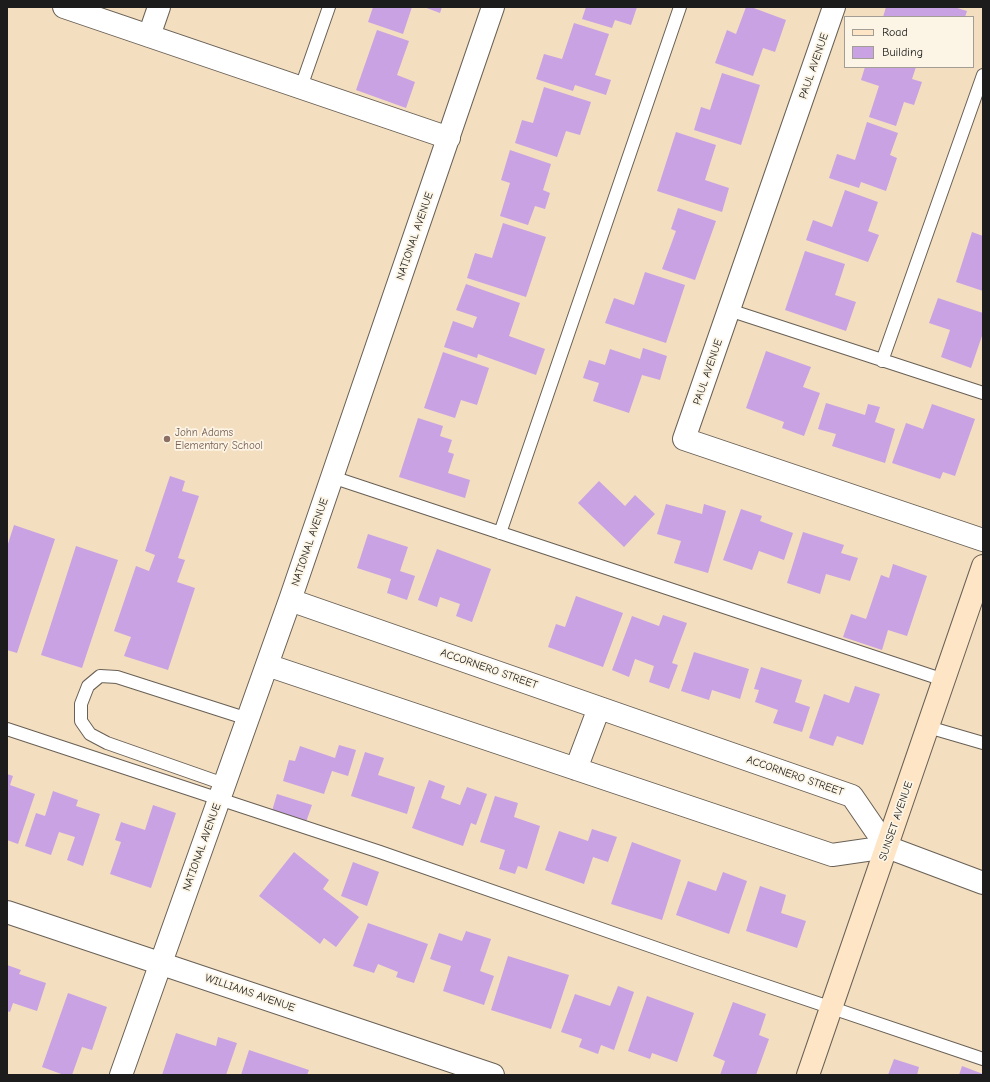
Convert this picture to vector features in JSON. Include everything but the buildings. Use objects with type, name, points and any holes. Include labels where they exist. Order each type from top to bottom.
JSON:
[{"type":"main road","name":"SUNSET AVENUE","points":[[808,1075],[983,566]]},
{"type":"street","points":[[64,7],[449,138]]},
{"type":"street","points":[[148,36],[159,7]]},
{"type":"street","name":"NATIONAL AVENUE","points":[[121,1075],[290,600],[494,7]]},
{"type":"street","name":"PAUL AVENUE","points":[[834,7],[684,439],[983,540]]},
{"type":"street","name":"ACCORNERO STREET","points":[[290,600],[852,796],[887,847]]},
{"type":"street","points":[[267,665],[832,855],[887,847],[983,883]]},
{"type":"street","points":[[576,769],[599,708]]},
{"type":"street","name":"WILLIAMS AVENUE","points":[[7,912],[493,1075]]},
{"type":"lane","points":[[300,87],[329,7]]},
{"type":"lane","points":[[500,533],[680,7]]},
{"type":"lane","points":[[882,360],[983,75]]},
{"type":"lane","points":[[729,310],[983,393]]},
{"type":"lane","points":[[332,477],[944,680]]},
{"type":"lane","points":[[248,719],[117,677],[100,676],[88,686],[81,704],[81,721],[90,734],[107,743],[222,792],[380,852],[831,1008],[983,1058]]},
{"type":"lane","points":[[928,727],[983,743]]},
{"type":"lane","points":[[7,729],[222,792]]},
{"type":"place","name":"John Adams Elementary School","points":[[167,439]]}]
